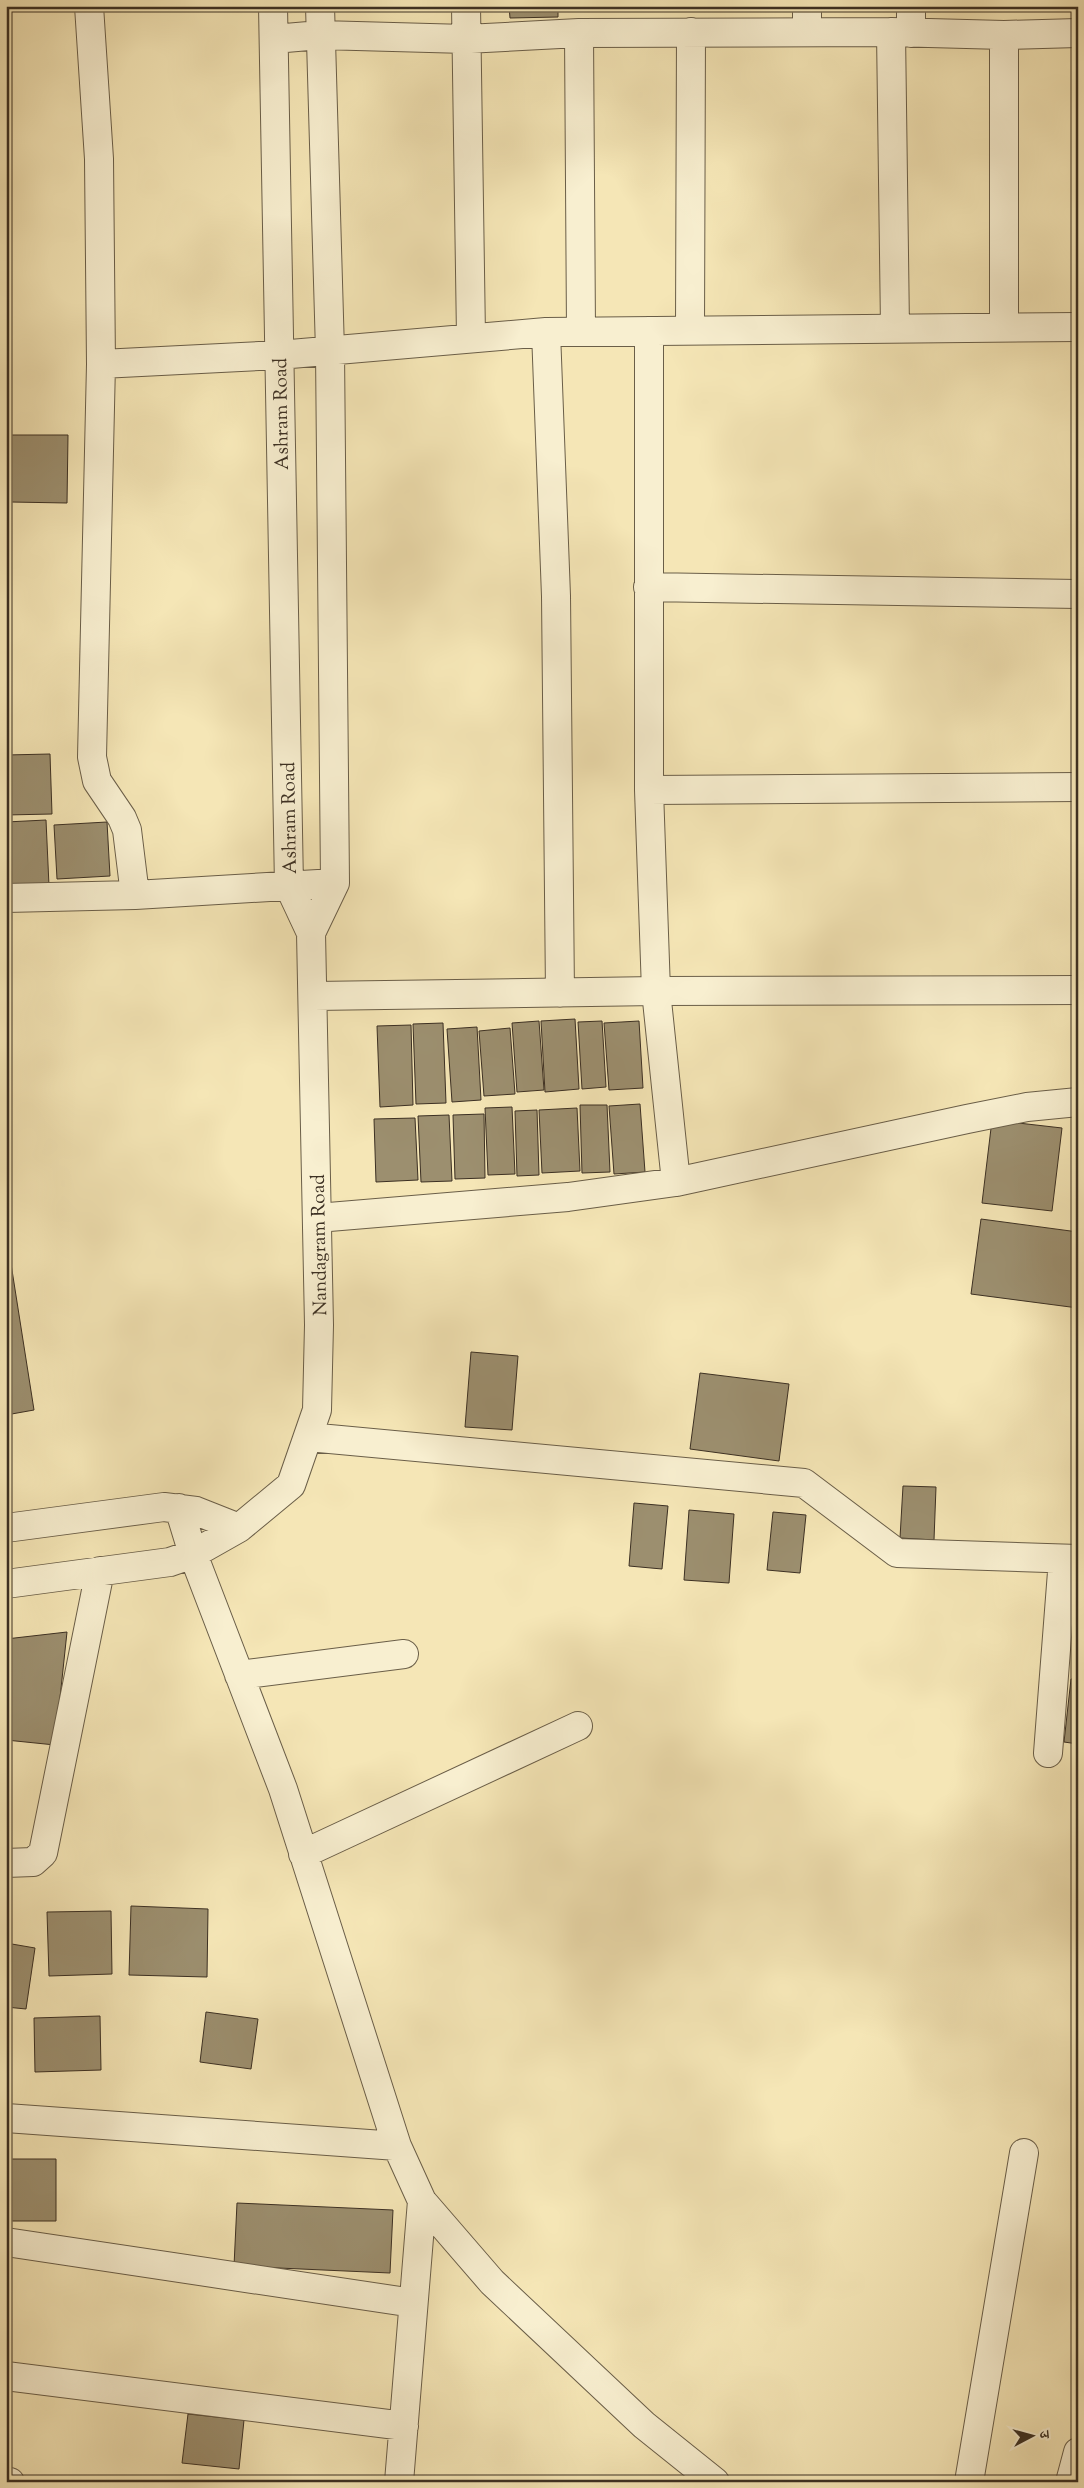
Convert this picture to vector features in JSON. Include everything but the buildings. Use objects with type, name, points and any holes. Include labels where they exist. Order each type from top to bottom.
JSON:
[{"type":"street","points":[[88,6],[99,159],[101,364],[92,757],[97,780],[122,818],[127,830],[135,895]]},
{"type":"street","name":"Ashram Road","points":[[273,6],[289,886],[312,933]]},
{"type":"street","points":[[312,933],[335,883],[330,351],[320,6]]},
{"type":"street","points":[[466,6],[471,337]]},
{"type":"street","points":[[274,39],[320,35],[466,39],[578,33],[691,32],[807,19],[904,24],[1004,35],[1078,33]]},
{"type":"street","points":[[895,328],[904,24]]},
{"type":"street","points":[[690,330],[691,32]]},
{"type":"street","points":[[578,33],[582,331]]},
{"type":"street","points":[[1004,35],[1004,327]]},
{"type":"street","points":[[101,364],[278,356],[471,337],[546,332],[1078,327]]},
{"type":"street","points":[[649,331],[649,790],[656,991],[676,1182]]},
{"type":"street","points":[[546,332],[556,596],[560,993]]},
{"type":"street","points":[[648,587],[1078,594]]},
{"type":"street","points":[[649,790],[1078,787]]},
{"type":"street","points":[[6,898],[135,895],[335,883]]},
{"type":"street","name":"Nandagram Road","points":[[6,1584],[170,1562],[193,1554],[239,1528],[291,1485],[317,1410],[317,1218],[312,933]]},
{"type":"street","points":[[314,996],[656,991],[1078,990]]},
{"type":"street","points":[[317,1218],[568,1197],[676,1182],[976,1117],[1027,1107],[1078,1102]]},
{"type":"street","points":[[308,1436],[804,1483],[897,1553],[1070,1559],[1048,1753]]},
{"type":"street","points":[[6,1528],[164,1507],[196,1511],[239,1528]]},
{"type":"street","points":[[179,1508],[193,1554],[283,1789],[397,2146],[422,2201],[492,2282],[644,2425],[715,2482]]},
{"type":"street","points":[[6,1863],[33,1862],[43,1853],[100,1571]]},
{"type":"street","points":[[239,1675],[404,1654]]},
{"type":"street","points":[[303,1854],[578,1726]]},
{"type":"street","points":[[6,2118],[397,2146]]},
{"type":"street","points":[[969,2482],[1024,2153]]},
{"type":"street","points":[[400,2482],[422,2201]]},
{"type":"street","points":[[6,2242],[414,2303]]},
{"type":"street","points":[[6,2376],[404,2426]]},
{"type":"street","points":[[1070,2482],[1078,2452]]},
{"type":"street","points":[[6,2481],[10,2482]]}]
